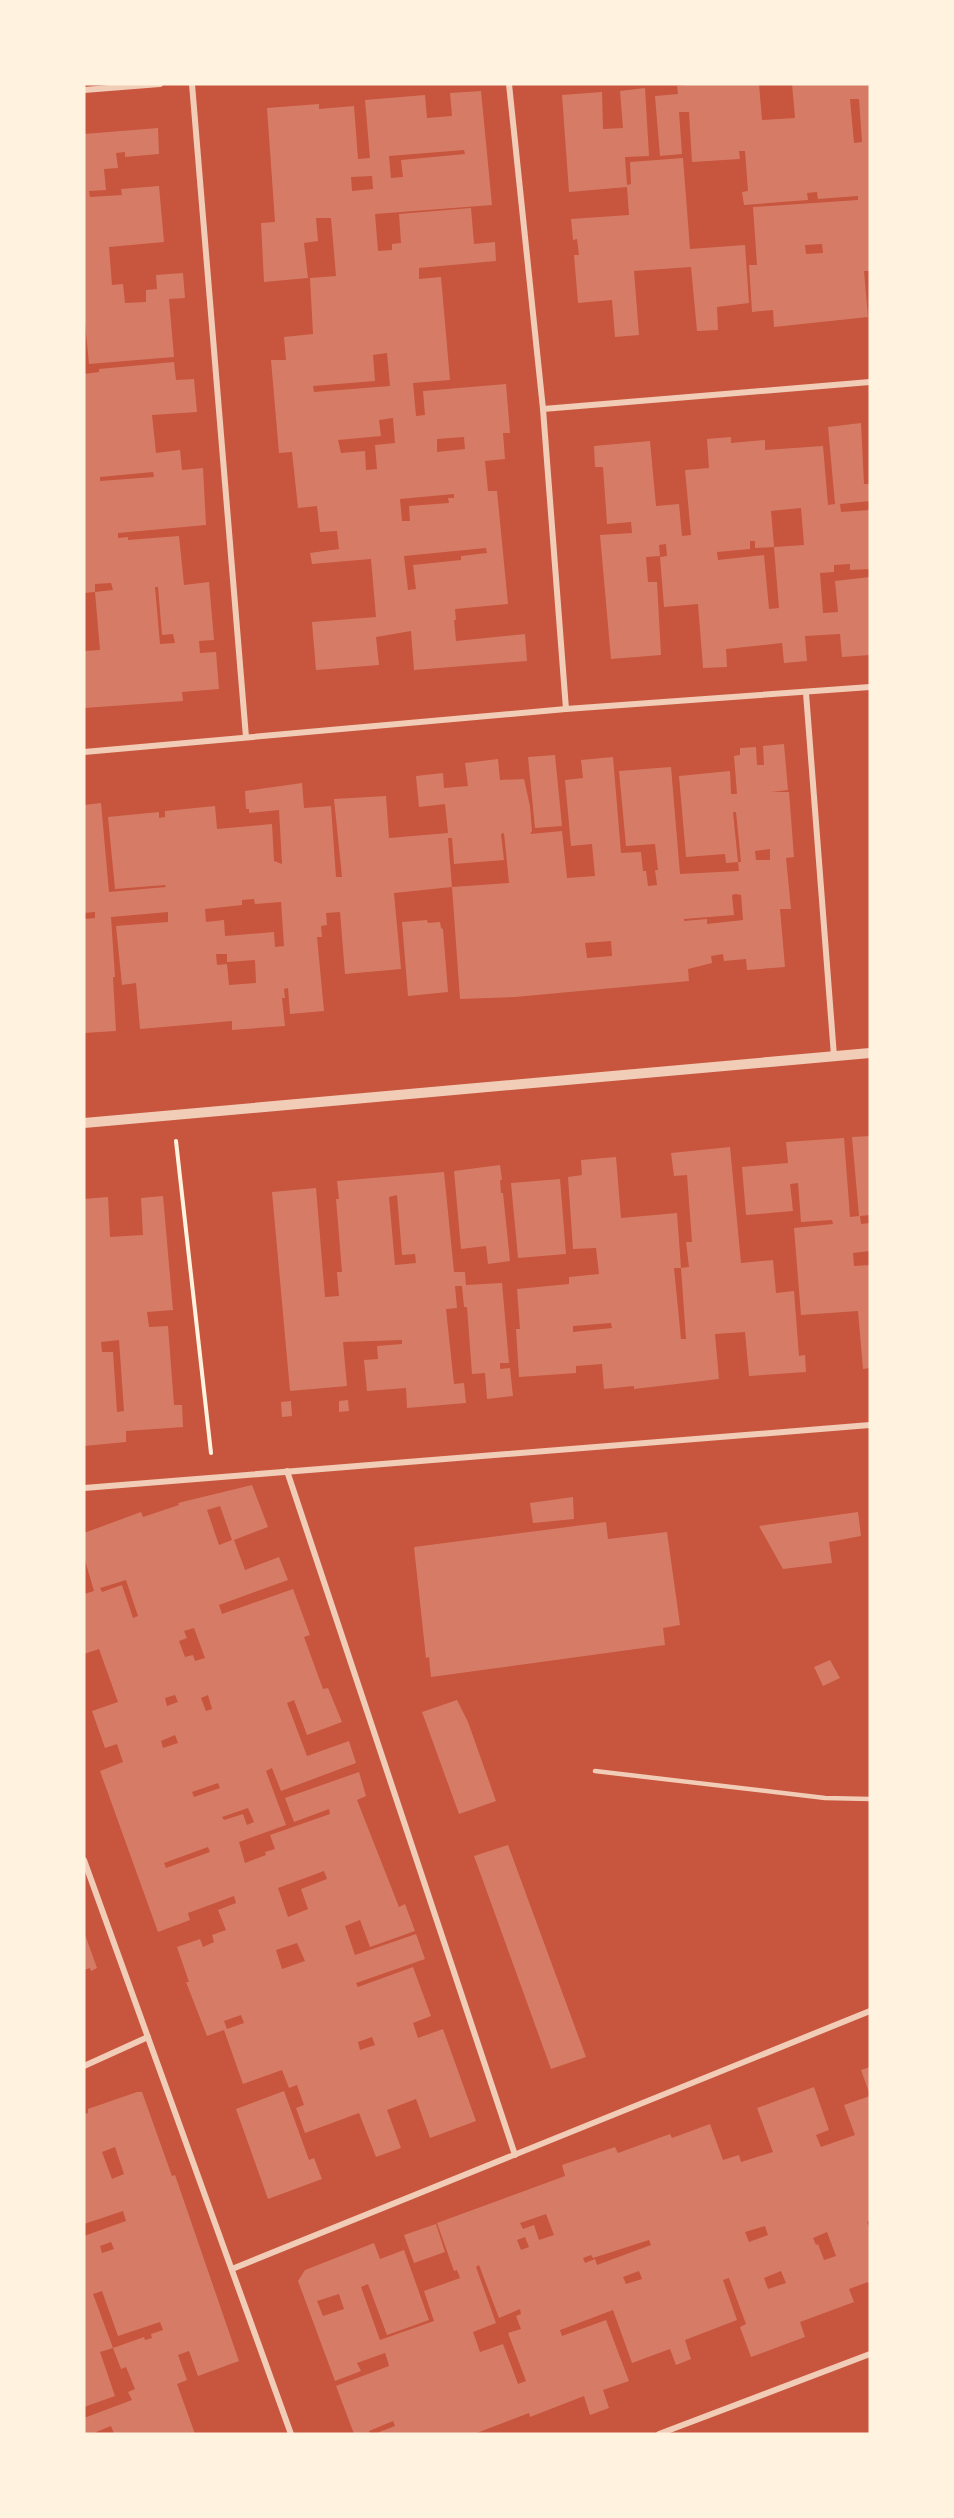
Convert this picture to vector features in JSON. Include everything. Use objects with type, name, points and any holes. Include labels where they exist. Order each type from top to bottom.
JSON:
[{"type":"street","points":[[84,90],[160,84]]},
{"type":"street","points":[[192,84],[246,737]]},
{"type":"street","points":[[509,84],[543,408],[566,709]]},
{"type":"street","points":[[543,408],[870,382]]},
{"type":"street","points":[[84,752],[566,709],[870,687]]},
{"type":"street","points":[[806,693],[834,1056]]},
{"type":"street","points":[[84,1123],[870,1053]]},
{"type":"street","points":[[84,1488],[870,1425]]},
{"type":"street","points":[[287,1471],[515,2155]]},
{"type":"street","points":[[84,1860],[291,2434]]},
{"type":"street","points":[[232,2270],[870,2011]]},
{"type":"street","points":[[84,2066],[148,2037]]},
{"type":"street","points":[[659,2434],[870,2354]]},
{"type":"lane","points":[[596,1771],[825,1798],[870,1799]]},
{"type":"path","points":[[172,1114],[214,1477]]},
{"type":"building","points":[[759,84],[762,120],[795,118],[792,84],[870,84],[870,271],[864,271],[868,317],[774,327],[773,310],[752,312],[749,265],[757,265],[753,207],[858,200],[858,196],[818,199],[817,192],[807,193],[808,200],[744,205],[742,192],[748,191],[745,151],[739,151],[740,159],[692,162],[689,112],[679,112],[682,154],[660,156],[655,96],[678,94],[677,86]],"holes":[[[850,99],[859,99],[862,142],[854,143]],[[822,244],[823,253],[806,254],[805,245]]]},
{"type":"building","points":[[645,88],[649,156],[625,157],[627,185],[631,184],[630,162],[683,158],[690,249],[745,245],[749,303],[717,307],[718,330],[697,331],[691,267],[634,271],[639,335],[615,337],[612,300],[578,303],[574,255],[579,255],[577,239],[573,240],[571,219],[629,215],[627,187],[569,192],[562,95],[602,92],[603,129],[623,128],[620,91]]},
{"type":"building","points":[[481,91],[492,205],[375,214],[378,251],[392,250],[392,244],[401,243],[399,214],[471,208],[474,244],[495,242],[496,261],[419,268],[419,279],[441,277],[450,380],[413,383],[416,416],[425,415],[423,391],[506,384],[510,433],[503,433],[505,459],[485,461],[488,491],[497,491],[508,604],[455,609],[456,620],[454,620],[456,641],[525,634],[527,661],[414,670],[411,631],[376,637],[379,665],[316,670],[312,622],[376,617],[371,559],[312,564],[310,553],[339,549],[337,531],[320,532],[317,506],[298,508],[292,452],[279,453],[271,360],[286,360],[284,337],[313,334],[310,278],[336,276],[331,218],[316,218],[318,241],[304,243],[308,278],[264,282],[261,223],[275,222],[267,108],[319,104],[319,109],[354,106],[358,159],[370,158],[365,100],[425,95],[427,118],[452,116],[450,93]],"holes":[[[464,150],[465,154],[401,160],[403,177],[391,178],[389,156]],[[372,176],[373,189],[352,191],[351,177]],[[387,353],[390,386],[314,392],[313,386],[375,381],[373,355]],[[393,418],[395,443],[375,445],[377,469],[366,470],[365,451],[341,453],[338,440],[381,436],[379,420]],[[464,437],[465,449],[437,452],[437,439]],[[454,494],[454,498],[448,498],[449,503],[409,506],[410,521],[402,521],[400,499]],[[486,548],[487,553],[461,556],[461,560],[413,565],[416,589],[408,590],[404,556]]]},
{"type":"building","points":[[158,128],[159,154],[125,157],[125,152],[116,153],[118,168],[104,169],[106,190],[89,191],[90,197],[122,195],[121,189],[159,186],[164,242],[109,247],[112,285],[123,284],[125,303],[146,302],[146,290],[157,289],[156,275],[183,273],[185,298],[169,299],[174,357],[89,364],[84,312],[84,134]]},
{"type":"building","points":[[174,362],[176,380],[194,379],[197,412],[152,415],[156,453],[180,450],[182,470],[203,468],[206,525],[118,533],[118,538],[128,537],[128,540],[179,536],[184,585],[209,582],[214,640],[199,641],[200,653],[216,652],[219,689],[182,692],[183,701],[84,708],[84,651],[100,650],[95,592],[84,593],[84,374],[99,372],[99,369]],"holes":[[[153,472],[154,477],[100,481],[100,477]],[[111,583],[113,590],[95,592],[95,584]],[[155,587],[158,587],[162,635],[173,634],[175,643],[160,644]]]},
{"type":"building","points":[[861,423],[864,484],[870,484],[870,501],[840,504],[841,512],[870,510],[870,569],[850,570],[850,564],[834,565],[834,572],[820,573],[823,613],[838,612],[835,581],[870,577],[870,655],[842,657],[840,634],[805,636],[807,661],[784,663],[782,643],[726,649],[727,667],[703,668],[698,604],[664,607],[660,557],[667,556],[666,544],[659,545],[660,556],[646,557],[648,582],[657,582],[661,655],[611,659],[600,535],[632,533],[631,522],[607,524],[603,467],[595,467],[594,446],[650,441],[656,506],[679,504],[682,536],[691,535],[685,470],[709,468],[707,439],[731,437],[731,443],[765,440],[765,450],[823,446],[828,505],[835,504],[828,427]],"holes":[[[801,508],[804,545],[774,547],[771,511]],[[750,541],[755,541],[755,548],[774,547],[779,608],[769,609],[764,555],[718,560],[717,552],[750,549]]]},
{"type":"building","points":[[784,744],[788,790],[771,792],[789,792],[794,857],[786,858],[791,909],[780,909],[785,967],[747,970],[746,959],[724,961],[723,954],[711,956],[712,963],[688,969],[689,981],[515,997],[460,999],[452,887],[394,893],[401,969],[345,974],[340,912],[326,913],[327,925],[321,926],[322,937],[317,937],[324,1011],[290,1014],[288,988],[284,989],[285,998],[282,998],[285,1026],[232,1030],[232,1021],[140,1029],[136,983],[122,985],[116,926],[168,922],[168,912],[111,917],[116,1031],[84,1033],[84,919],[95,918],[95,912],[84,913],[84,805],[101,803],[109,892],[166,887],[165,885],[115,889],[108,817],[159,812],[159,818],[165,817],[165,811],[215,806],[217,829],[272,824],[274,861],[282,864],[279,810],[249,813],[249,809],[246,809],[245,791],[302,783],[304,808],[331,806],[336,877],[342,877],[334,799],[386,796],[389,838],[448,833],[445,804],[419,807],[416,776],[443,773],[444,788],[468,786],[465,763],[498,759],[500,780],[524,779],[530,806],[532,831],[530,834],[562,831],[567,878],[595,876],[592,844],[571,846],[565,780],[583,778],[581,760],[613,757],[621,853],[641,852],[643,871],[646,871],[648,886],[657,885],[655,844],[626,846],[619,771],[671,767],[680,874],[739,871],[738,862],[726,863],[725,854],[686,857],[679,776],[730,771],[731,794],[737,794],[734,756],[740,755],[740,748],[756,747],[757,765],[764,765],[763,746]],"holes":[[[733,812],[736,812],[741,862],[738,862]],[[504,833],[509,883],[452,887],[448,838],[452,838],[454,864],[504,860],[501,834]],[[770,849],[770,860],[756,860],[755,851]],[[732,895],[741,895],[743,920],[707,924],[707,919],[684,921],[684,919],[734,915]],[[254,899],[255,904],[281,902],[284,946],[275,947],[274,932],[225,936],[224,920],[206,922],[205,909],[242,905],[242,900]],[[611,941],[612,956],[587,958],[585,943]],[[216,954],[227,954],[227,962],[255,960],[256,983],[229,985],[227,964],[217,965]]]},
{"type":"building","points":[[555,755],[562,826],[535,828],[528,757]]},
{"type":"building","points":[[427,920],[428,923],[440,922],[443,929],[448,992],[408,996],[402,922]]},
{"type":"building","points":[[870,1136],[870,1215],[860,1216],[861,1224],[870,1223],[870,1251],[853,1253],[854,1266],[870,1265],[870,1368],[863,1369],[858,1311],[801,1315],[794,1228],[833,1224],[832,1220],[801,1222],[798,1183],[790,1184],[793,1211],[746,1215],[742,1167],[788,1163],[786,1142],[844,1138],[850,1217],[859,1216],[852,1137]]},
{"type":"building","points":[[730,1147],[741,1263],[773,1260],[776,1293],[794,1291],[799,1356],[805,1355],[806,1372],[749,1376],[745,1332],[715,1334],[719,1379],[634,1389],[634,1386],[604,1389],[602,1364],[576,1366],[576,1373],[519,1377],[516,1329],[520,1329],[517,1289],[569,1284],[569,1277],[599,1274],[596,1248],[573,1249],[568,1177],[582,1175],[581,1160],[616,1157],[621,1218],[677,1213],[681,1268],[689,1267],[686,1242],[692,1242],[687,1175],[674,1176],[671,1153]],"holes":[[[674,1268],[681,1268],[686,1339],[681,1339]],[[611,1323],[612,1328],[573,1332],[573,1326]]]},
{"type":"building","points":[[500,1165],[501,1193],[503,1193],[510,1261],[488,1264],[486,1246],[461,1249],[454,1171]]},
{"type":"building","points":[[444,1172],[454,1272],[465,1272],[466,1285],[502,1283],[509,1363],[500,1363],[500,1369],[510,1368],[513,1396],[487,1399],[485,1373],[472,1374],[467,1307],[464,1307],[462,1286],[455,1286],[457,1308],[446,1309],[454,1384],[464,1383],[466,1403],[407,1408],[406,1388],[367,1391],[364,1360],[378,1359],[377,1346],[402,1344],[402,1340],[343,1342],[347,1386],[290,1391],[272,1192],[316,1188],[325,1297],[339,1296],[337,1272],[342,1272],[336,1199],[339,1199],[337,1181]],"holes":[[[397,1195],[402,1255],[415,1254],[416,1263],[395,1265],[389,1197]]]},
{"type":"building","points":[[560,1179],[566,1254],[518,1258],[511,1183]]},
{"type":"building","points":[[163,1196],[173,1310],[147,1312],[149,1327],[168,1326],[174,1405],[182,1405],[183,1427],[126,1431],[126,1442],[84,1446],[84,1199],[108,1197],[110,1237],[143,1235],[141,1198]],"holes":[[[119,1340],[124,1411],[117,1412],[113,1352],[102,1352],[101,1342]]]},
{"type":"building","points":[[348,1400],[349,1411],[339,1412],[339,1401]]},
{"type":"building","points":[[291,1401],[292,1416],[282,1417],[281,1402]]},
{"type":"building","points":[[252,1485],[268,1527],[234,1540],[245,1570],[279,1557],[288,1580],[219,1605],[222,1614],[293,1589],[310,1635],[304,1637],[323,1689],[328,1688],[342,1722],[307,1735],[294,1700],[287,1703],[307,1756],[349,1741],[356,1763],[281,1791],[272,1768],[266,1771],[286,1825],[239,1842],[245,1863],[275,1849],[270,1835],[330,1814],[329,1809],[294,1822],[285,1798],[359,1772],[366,1796],[357,1800],[399,1907],[405,1904],[415,1931],[370,1947],[360,1920],[345,1926],[355,1955],[416,1934],[425,1959],[356,1983],[358,1987],[413,1967],[431,2016],[413,2023],[418,2038],[443,2029],[476,2121],[430,2138],[416,2099],[387,2110],[401,2148],[376,2157],[359,2113],[305,2133],[296,2108],[304,2105],[297,2085],[289,2088],[282,2070],[243,2084],[224,2030],[207,2036],[186,1982],[189,1982],[177,1947],[200,1939],[203,1947],[214,1942],[212,1935],[226,1930],[218,1910],[236,1903],[234,1896],[188,1913],[190,1920],[158,1932],[100,1771],[123,1762],[117,1744],[105,1748],[92,1711],[118,1702],[99,1649],[84,1654],[84,1594],[94,1591],[84,1557],[84,1533],[141,1512],[143,1517],[179,1505],[178,1503]],"holes":[[[220,1506],[232,1540],[219,1545],[207,1510]],[[126,1580],[138,1616],[133,1618],[122,1585],[102,1592],[100,1588]],[[194,1628],[205,1658],[195,1661],[193,1655],[185,1657],[179,1641],[187,1638],[184,1631]],[[175,1695],[178,1702],[167,1706],[165,1698]],[[208,1695],[212,1709],[206,1711],[201,1698]],[[175,1735],[178,1743],[163,1748],[161,1741]],[[218,1783],[220,1788],[194,1797],[192,1792]],[[248,1808],[254,1822],[247,1825],[243,1814],[224,1820],[222,1817]],[[208,1847],[210,1852],[166,1868],[164,1863]],[[324,1871],[327,1879],[301,1889],[308,1909],[288,1917],[278,1888]],[[297,1943],[305,1961],[282,1969],[276,1950]],[[241,2015],[244,2023],[227,2029],[224,2021]],[[372,2037],[375,2045],[360,2050],[358,2042]]]},
{"type":"building","points":[[573,1497],[574,1519],[533,1523],[530,1503]]},
{"type":"building","points":[[858,1512],[861,1536],[829,1542],[832,1563],[783,1569],[759,1526]]},
{"type":"building","points":[[606,1522],[608,1539],[667,1532],[680,1625],[663,1628],[665,1645],[431,1677],[429,1657],[426,1658],[414,1547]]},
{"type":"building","points":[[830,1660],[840,1678],[823,1686],[814,1667]]},
{"type":"building","points":[[457,1700],[468,1722],[496,1801],[459,1814],[422,1712]]},
{"type":"building","points":[[508,1845],[586,2057],[551,2069],[474,1856]]},
{"type":"building","points":[[84,1932],[97,1968],[91,1971],[90,1968],[84,1970]]},
{"type":"building","points":[[870,2067],[870,2095],[861,2070]]},
{"type":"building","points":[[814,2087],[829,2130],[816,2135],[821,2147],[855,2135],[844,2105],[870,2096],[870,2220],[867,2222],[870,2230],[870,2288],[868,2282],[849,2289],[854,2302],[800,2322],[805,2337],[751,2357],[740,2327],[746,2324],[729,2278],[723,2280],[737,2320],[685,2340],[691,2359],[676,2365],[670,2349],[632,2363],[613,2310],[560,2330],[562,2336],[606,2320],[629,2381],[603,2390],[609,2408],[590,2415],[584,2396],[530,2417],[529,2413],[474,2434],[374,2434],[395,2426],[393,2421],[369,2431],[370,2434],[354,2434],[336,2386],[389,2366],[388,2362],[385,2353],[357,2363],[361,2371],[335,2381],[298,2281],[305,2270],[374,2243],[380,2259],[404,2250],[429,2320],[387,2335],[368,2284],[361,2287],[380,2340],[434,2321],[424,2291],[460,2278],[457,2270],[454,2271],[437,2223],[565,2176],[562,2165],[615,2147],[618,2153],[670,2134],[672,2138],[710,2124],[723,2160],[739,2155],[741,2162],[773,2152],[757,2108]],"holes":[[[546,2214],[554,2235],[539,2240],[534,2225],[523,2229],[520,2223]],[[765,2226],[768,2235],[749,2242],[745,2232]],[[827,2232],[836,2256],[824,2260],[818,2244],[816,2245],[813,2238]],[[525,2237],[529,2247],[521,2250],[517,2240]],[[649,2240],[651,2245],[597,2265],[595,2259],[585,2263],[583,2258],[591,2255],[593,2258]],[[479,2265],[499,2318],[520,2309],[521,2314],[516,2316],[521,2329],[508,2333],[526,2381],[518,2384],[503,2344],[480,2352],[473,2332],[496,2323],[476,2267]],[[639,2271],[642,2279],[626,2284],[623,2277]],[[781,2271],[786,2283],[768,2289],[764,2278]],[[339,2294],[344,2309],[323,2316],[317,2301]]]},
{"type":"building","points":[[284,2091],[309,2160],[314,2158],[322,2179],[268,2199],[236,2109]]},
{"type":"building","points":[[142,2092],[172,2176],[175,2175],[239,2361],[198,2376],[189,2351],[178,2355],[187,2380],[177,2384],[195,2434],[114,2434],[111,2426],[96,2432],[97,2434],[84,2434],[84,2418],[132,2400],[128,2392],[135,2389],[126,2367],[121,2369],[113,2348],[100,2352],[115,2396],[84,2407],[84,2236],[126,2221],[123,2211],[84,2224],[84,2114],[88,2113],[88,2109]],"holes":[[[115,2147],[124,2174],[112,2179],[102,2152]],[[111,2242],[114,2249],[102,2253],[100,2246]],[[102,2291],[118,2336],[160,2322],[163,2330],[151,2334],[152,2338],[145,2340],[144,2337],[113,2348],[93,2294]]]},
{"type":"building","points":[[436,2224],[445,2252],[414,2263],[404,2235]]}]
